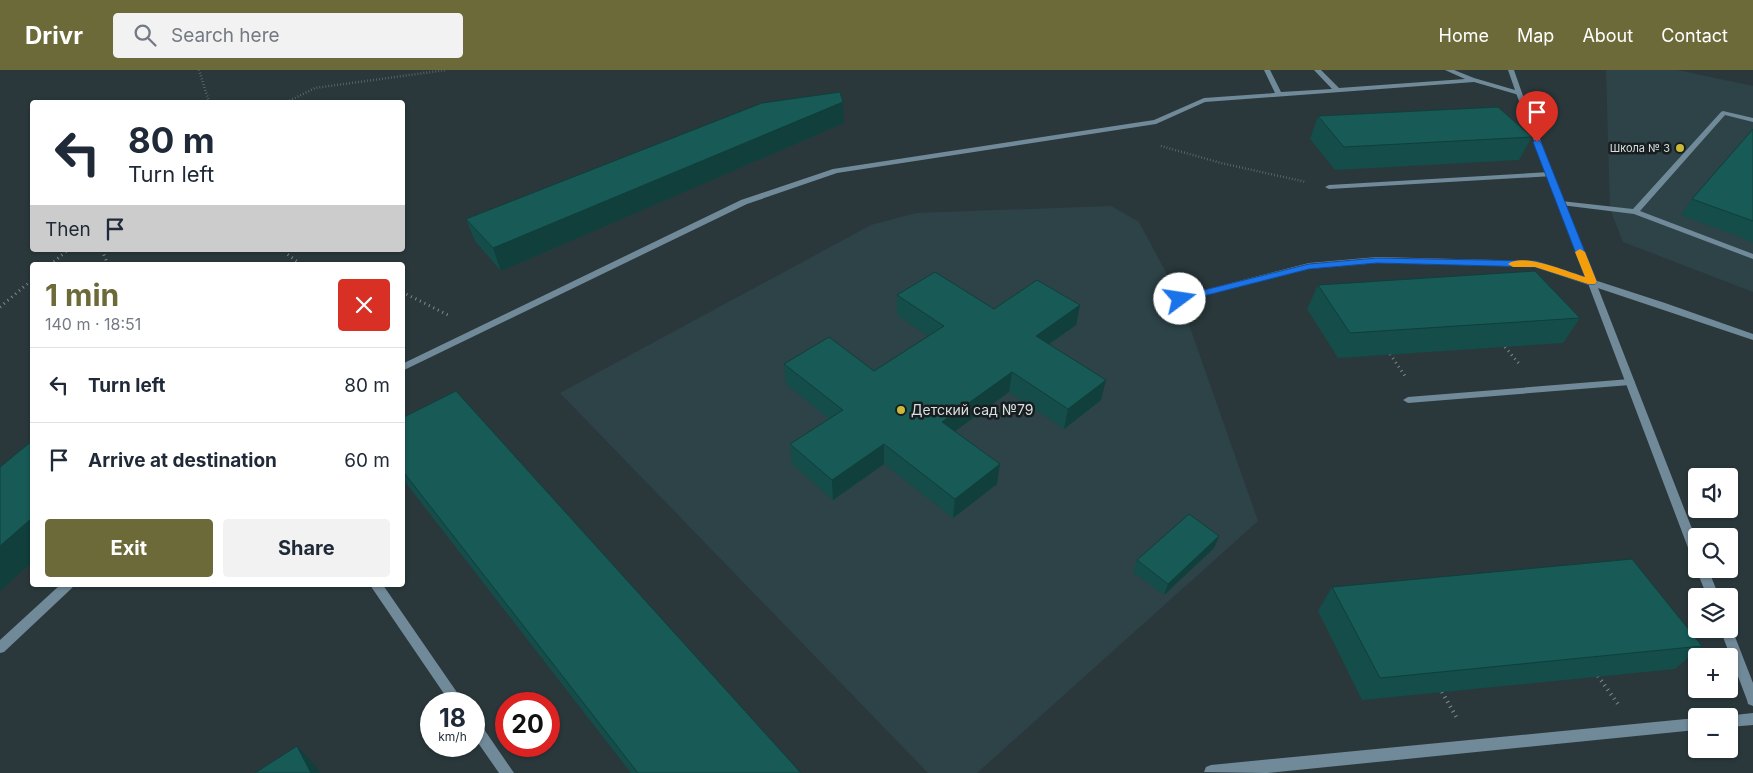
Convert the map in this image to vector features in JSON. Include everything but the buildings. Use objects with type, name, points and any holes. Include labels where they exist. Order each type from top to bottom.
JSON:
[{"type":"street","points":[[1266,70],[1279,95]]},
{"type":"street","points":[[1317,70],[1337,90]]},
{"type":"street","points":[[1448,70],[1474,80],[1519,93]]},
{"type":"street","points":[[1511,70],[1688,532]]},
{"type":"street","points":[[405,367],[744,202],[836,171],[1156,122],[1204,100],[1474,80]]},
{"type":"street","points":[[1635,212],[1723,114],[1753,120]]},
{"type":"street","points":[[1329,187],[1550,174]]},
{"type":"street","points":[[1561,204],[1635,212],[1753,257]]},
{"type":"street","points":[[1180,299],[1309,266],[1377,260],[1536,264],[1753,337]]},
{"type":"street","points":[[1408,400],[1630,382]]},
{"type":"street","points":[[0,648],[66,587]]},
{"type":"street","points":[[377,587],[450,692]]},
{"type":"street","points":[[1729,638],[1753,700]]},
{"type":"street","points":[[1738,720],[1753,719]]},
{"type":"street","points":[[1211,772],[1688,725]]},
{"type":"street","points":[[485,742],[507,773]]},
{"type":"path","points":[[199,70],[208,100]]},
{"type":"path","points":[[291,100],[314,88],[446,70]]},
{"type":"path","points":[[1159,145],[1221,163],[1329,187]]},
{"type":"path","points":[[54,262],[66,252]]},
{"type":"path","points":[[286,252],[298,262]]},
{"type":"path","points":[[0,307],[30,282]]},
{"type":"path","points":[[405,294],[480,331]]},
{"type":"shaded area","name":"Школа № 3","points":[[1606,70],[1677,70],[1753,86],[1753,292],[1623,242],[1610,209]]},
{"type":"shaded area","points":[[1111,206],[1139,222],[1180,299],[1258,521],[977,773],[928,773],[560,393],[871,225],[916,213]]},
{"type":"slow traffic","points":[[1513,264],[1536,264],[1592,282],[1580,252]]},
{"type":"place","name":"Школа № 3","points":[[1680,148]]},
{"type":"place","name":"Детский сад №79","points":[[901,410]]},
{"type":"route","points":[[1180,299],[1309,266],[1377,260],[1536,264],[1592,282],[1537,142]]}]
